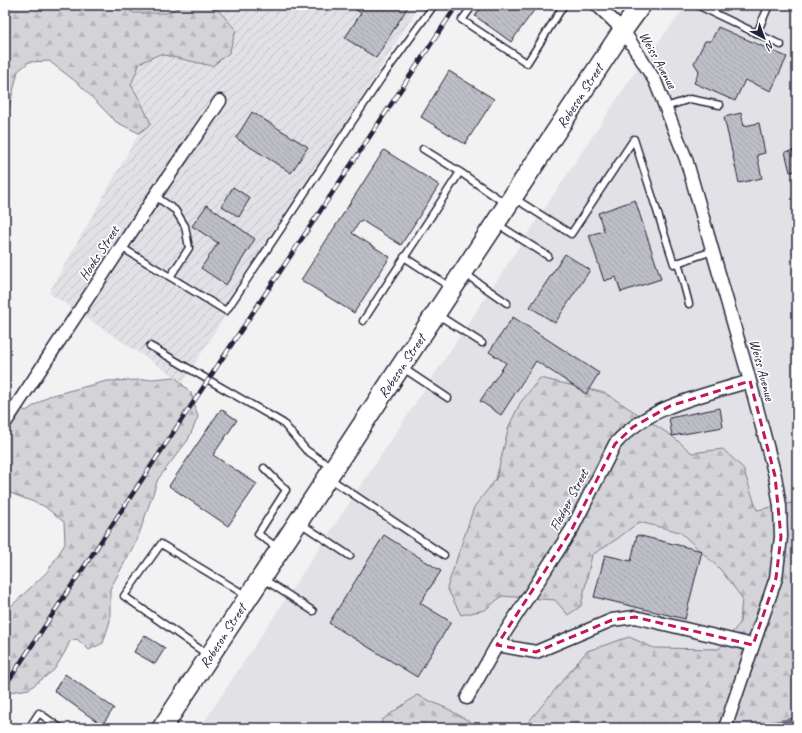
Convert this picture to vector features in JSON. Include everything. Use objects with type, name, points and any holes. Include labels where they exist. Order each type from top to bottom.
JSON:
[{"type":"main road","name":"Robeson Street","points":[[162,728],[641,5]]},
{"type":"street","name":"Weiss Avenue","points":[[597,5],[623,30],[655,81],[686,159],[750,381],[775,476],[780,506],[781,537],[776,578],[725,728]]},
{"type":"street","name":"Hooks Street","points":[[5,423],[155,196],[220,101]]},
{"type":"street","name":"Fledger Street","points":[[467,698],[497,645],[572,529],[615,444],[624,434],[641,421],[670,406],[750,381]]},
{"type":"street","points":[[497,645],[536,652],[612,620],[635,617],[753,645]]},
{"type":"lane","points":[[121,247],[226,311],[380,80],[434,5]]},
{"type":"lane","points":[[473,5],[462,20],[527,63],[564,5]]},
{"type":"lane","points":[[697,5],[781,45]]},
{"type":"lane","points":[[757,33],[769,5]]},
{"type":"lane","points":[[666,107],[690,99],[720,105]]},
{"type":"lane","points":[[423,149],[510,201],[571,234],[634,139],[674,264],[713,250]]},
{"type":"lane","points":[[363,321],[460,172]]},
{"type":"lane","points":[[155,196],[176,210],[185,226],[189,248],[170,277]]},
{"type":"lane","points":[[496,224],[548,256]]},
{"type":"lane","points":[[404,257],[453,289]]},
{"type":"lane","points":[[678,262],[689,304]]},
{"type":"lane","points":[[463,272],[508,303]]},
{"type":"lane","points":[[436,314],[482,343]]},
{"type":"lane","points":[[150,346],[283,423],[306,450],[331,473],[444,555]]},
{"type":"lane","points":[[401,367],[448,398]]},
{"type":"lane","points":[[264,468],[286,490],[258,534],[280,550]]},
{"type":"lane","points":[[299,522],[350,556]]},
{"type":"lane","points":[[210,656],[124,596],[161,544],[248,597]]},
{"type":"lane","points":[[262,578],[313,612]]},
{"type":"lane","points":[[29,728],[39,714],[60,728]]},
{"type":"highlighted area","points":[[750,381],[775,476],[781,537],[776,578],[753,645],[635,617],[612,620],[536,652],[497,645],[572,529],[615,444],[633,427],[670,406]]},
{"type":"shaded area","points":[[73,5],[420,5],[182,384],[175,377],[49,293],[139,133],[151,124]]},
{"type":"shaded area","points":[[687,5],[797,5],[797,502],[757,511],[742,598],[740,623],[719,649],[654,648],[629,637],[551,693],[525,726],[511,728],[481,728],[448,709],[417,695],[382,720],[381,728],[200,728],[633,75]]},
{"type":"green space","points":[[5,5],[120,5],[134,13],[166,13],[185,5],[206,5],[219,11],[236,30],[229,53],[212,66],[160,54],[140,63],[131,85],[151,124],[139,133],[116,122],[79,84],[49,61],[29,62],[18,71],[5,125]]},
{"type":"green space","points":[[175,377],[191,393],[198,417],[188,440],[158,479],[137,540],[110,589],[110,621],[103,643],[89,650],[77,639],[70,641],[54,670],[29,689],[10,692],[5,687],[5,612],[47,572],[65,544],[64,522],[44,506],[5,491],[5,402],[26,411],[49,396],[107,381]]},
{"type":"green space","points":[[540,378],[605,393],[672,436],[692,453],[723,449],[743,468],[757,510],[797,502],[797,728],[511,728],[525,726],[587,651],[629,637],[654,648],[719,649],[740,623],[742,598],[720,569],[680,532],[639,522],[617,539],[592,555],[581,606],[568,615],[555,600],[502,596],[485,610],[461,615],[447,588],[474,507],[496,479],[509,426],[520,403]]},
{"type":"green space","points":[[417,695],[448,709],[481,728],[381,728],[382,720]]},
{"type":"building","points":[[352,5],[409,5],[376,58],[345,38],[361,13],[351,7]]},
{"type":"building","points":[[483,5],[529,5],[535,9],[511,42],[475,16]]},
{"type":"building","points":[[718,27],[787,57],[771,91],[745,80],[735,101],[694,83],[699,71],[694,63],[705,41],[711,41]]},
{"type":"building","points":[[449,71],[494,99],[465,144],[421,117]]},
{"type":"building","points":[[252,112],[308,147],[291,173],[236,138]]},
{"type":"building","points":[[741,113],[744,126],[759,123],[765,153],[757,155],[762,178],[739,183],[724,117]]},
{"type":"building","points":[[384,150],[439,185],[401,245],[361,220],[352,233],[390,257],[354,313],[301,280]]},
{"type":"building","points":[[797,150],[797,171],[790,172],[785,152]]},
{"type":"building","points":[[233,187],[250,198],[239,217],[222,206]]},
{"type":"building","points":[[635,200],[661,279],[621,292],[616,277],[604,281],[589,235],[604,231],[598,213]]},
{"type":"building","points":[[207,205],[255,239],[226,285],[201,268],[218,243],[192,226]]},
{"type":"building","points":[[565,254],[590,270],[555,323],[530,307]]},
{"type":"building","points":[[513,317],[599,373],[586,394],[536,361],[501,415],[480,401],[506,363],[489,352]]},
{"type":"building","points":[[720,408],[723,427],[672,436],[669,418]]},
{"type":"building","points":[[221,409],[237,420],[213,455],[257,484],[228,526],[169,486]]},
{"type":"building","points":[[384,535],[441,571],[420,603],[451,622],[417,677],[329,623]]},
{"type":"building","points":[[637,535],[702,551],[685,619],[594,597],[605,555],[631,561]]},
{"type":"building","points":[[144,635],[165,648],[155,664],[134,652]]},
{"type":"building","points":[[65,674],[114,708],[102,725],[54,691]]},
{"type":"waterway","points":[[748,728],[797,719]]},
{"type":"railway","points":[[5,686],[457,5]]}]
